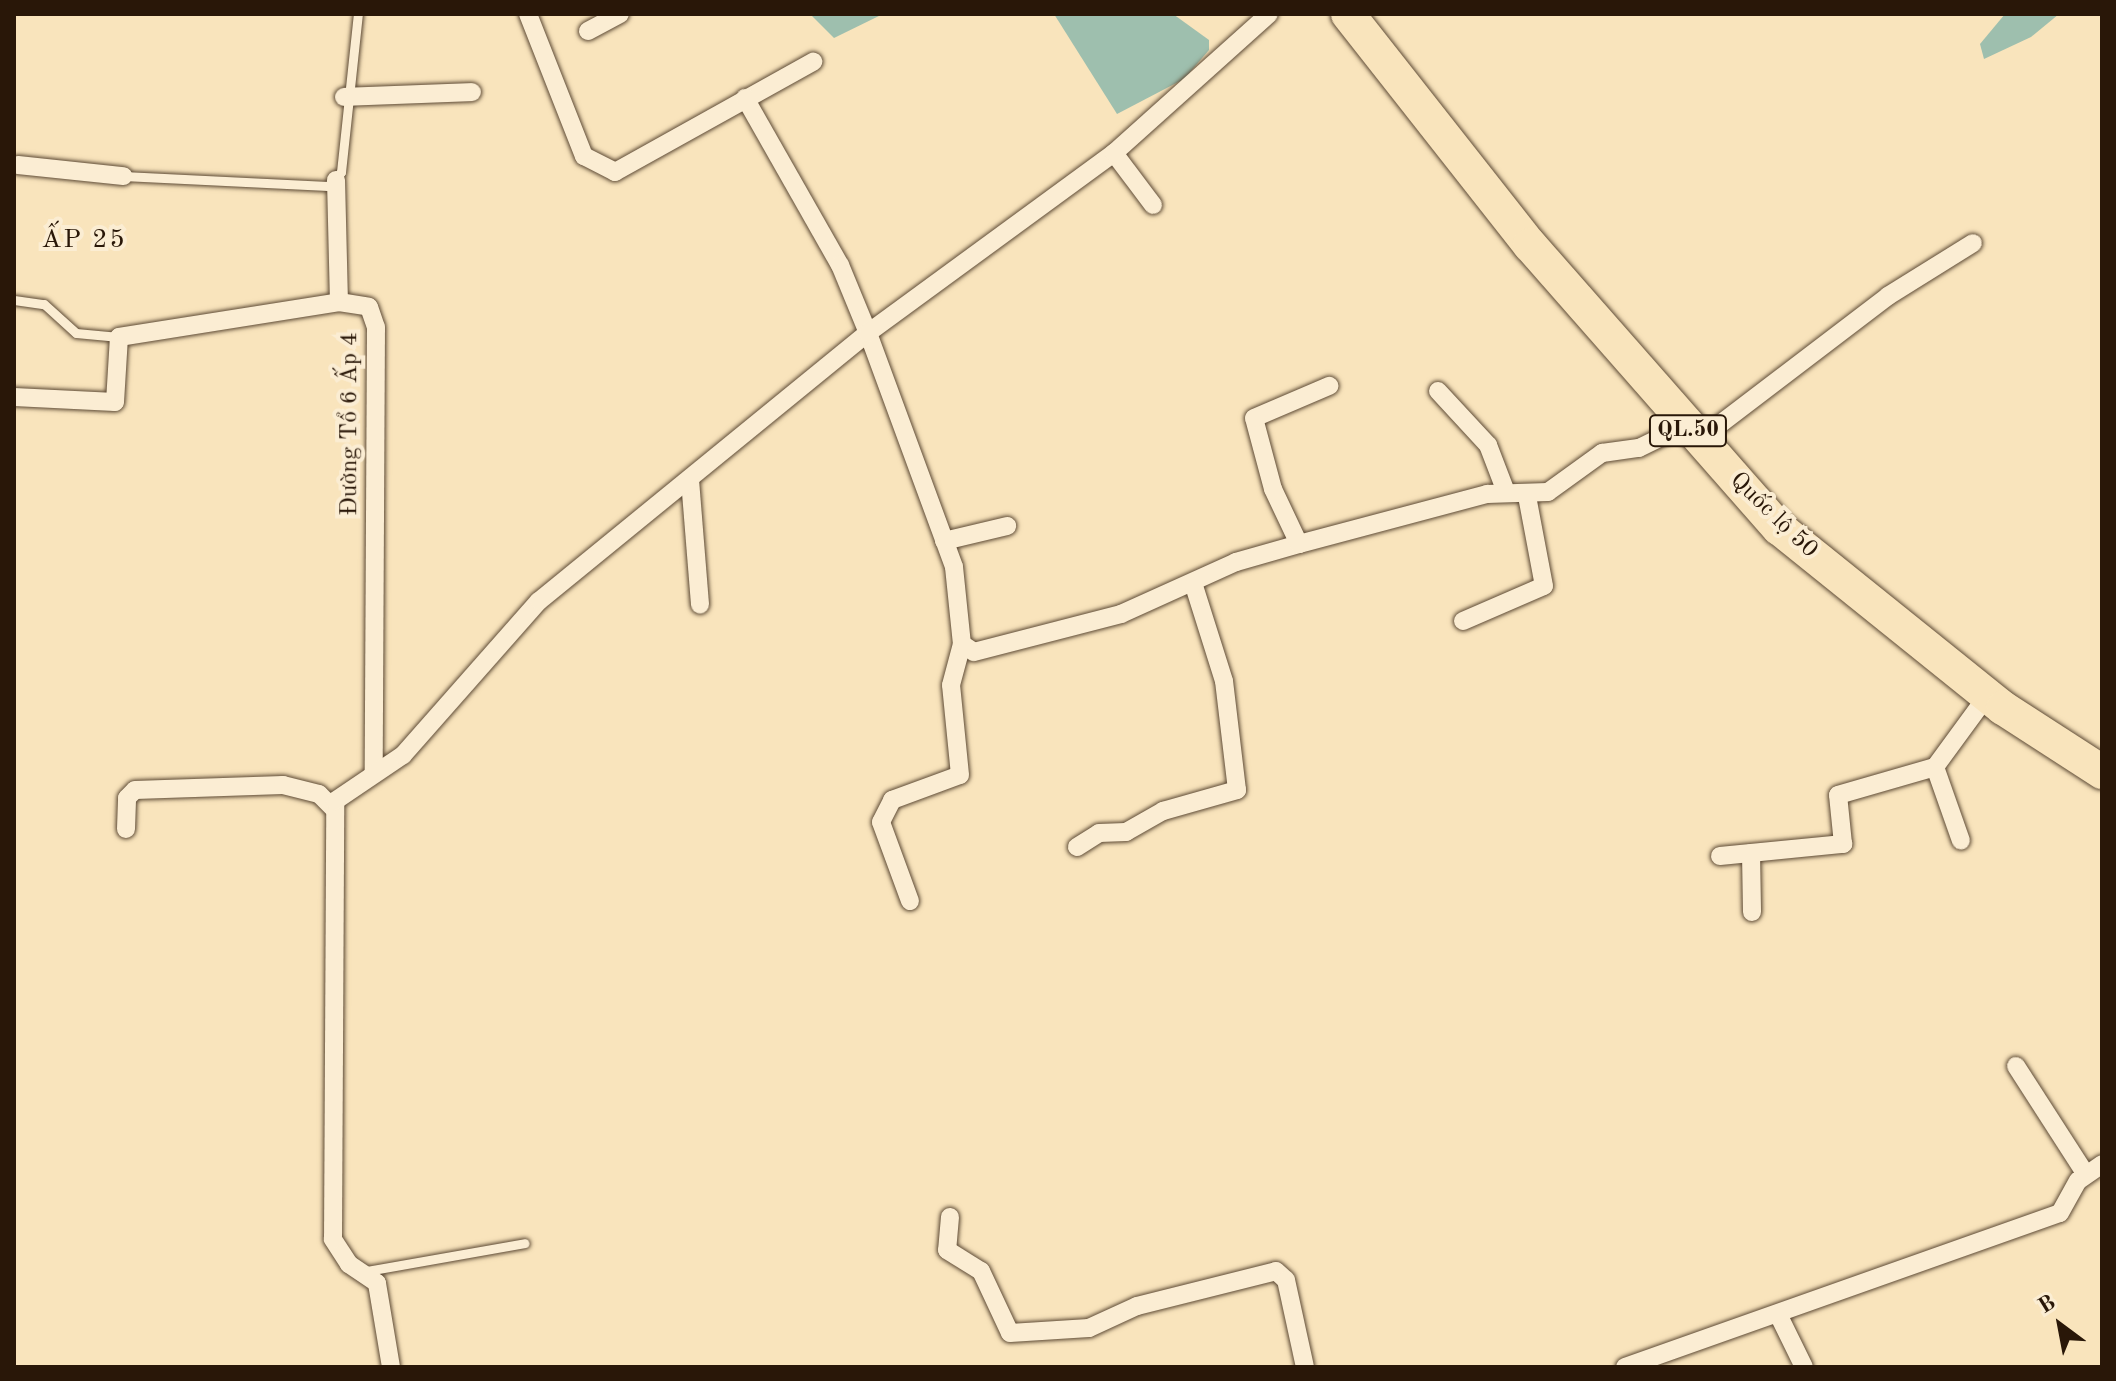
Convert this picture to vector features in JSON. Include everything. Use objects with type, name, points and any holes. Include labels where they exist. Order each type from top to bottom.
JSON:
[{"type":"highway","name":"Quốc lộ 50","points":[[1348,14],[1691,434],[1779,528],[1987,696],[2102,772]]},
{"type":"street","points":[[528,14],[584,156],[596,167],[615,172],[813,62]]},
{"type":"street","points":[[588,31],[620,14]]},
{"type":"street","points":[[333,808],[374,772],[403,755],[539,601],[868,333],[1114,153],[1269,14]]},
{"type":"street","points":[[344,97],[472,92]]},
{"type":"street","points":[[745,98],[840,265],[944,541],[962,644],[951,685],[960,775],[892,800],[881,822],[910,901]]},
{"type":"street","points":[[1114,153],[1153,205]]},
{"type":"street","points":[[18,165],[123,176]]},
{"type":"street","points":[[336,180],[339,302]]},
{"type":"street","points":[[962,644],[974,652],[1092,622],[1194,586],[1236,562],[1299,544],[1506,492],[1527,496],[1548,492],[1602,453],[1639,448],[1691,434],[1888,296],[1973,243]]},
{"type":"street","name":"Đường Tổ 6 Ấp 4","points":[[119,337],[339,302],[369,307],[376,327],[374,772]]},
{"type":"street","points":[[14,397],[115,402],[119,337]]},
{"type":"street","points":[[1299,544],[1273,489],[1254,418],[1329,386]]},
{"type":"street","points":[[1438,391],[1488,445],[1506,492]]},
{"type":"street","points":[[690,480],[700,605]]},
{"type":"street","points":[[1463,621],[1544,586],[1527,496]]},
{"type":"street","points":[[944,541],[1007,526]]},
{"type":"street","points":[[1077,847],[1099,833],[1126,832],[1163,811],[1237,790],[1224,681],[1194,586]]},
{"type":"street","points":[[1720,856],[1843,844],[1838,795],[1935,767],[1987,696]]},
{"type":"street","points":[[1935,767],[1961,841]]},
{"type":"street","points":[[126,829],[127,798],[135,790],[283,785],[319,794],[333,808],[333,1239],[349,1264],[367,1271],[385,1305],[391,1367]]},
{"type":"street","points":[[1751,853],[1752,912]]},
{"type":"street","points":[[2016,1066],[2085,1173]]},
{"type":"street","points":[[1625,1367],[2060,1213],[2085,1173],[2102,1164]]},
{"type":"street","points":[[950,1217],[947,1250],[981,1271],[1010,1333],[1089,1328],[1137,1306],[1276,1271],[1286,1280],[1305,1367]]},
{"type":"street","points":[[1778,1314],[1804,1367]]},
{"type":"lane","points":[[123,176],[319,188],[336,180],[344,97],[358,14]]},
{"type":"lane","points":[[14,300],[44,304],[76,333],[119,337]]},
{"type":"lane","points":[[367,1271],[525,1243]]},
{"type":"shaded area","points":[[810,14],[883,14],[834,38]]},
{"type":"shaded area","points":[[1054,14],[1173,14],[1209,40],[1209,50],[1184,79],[1117,114]]},
{"type":"shaded area","points":[[2005,14],[2059,14],[2031,37],[1984,59],[1980,44]]},
{"type":"district","name":"ẤP 25","points":[[84,241]]}]
